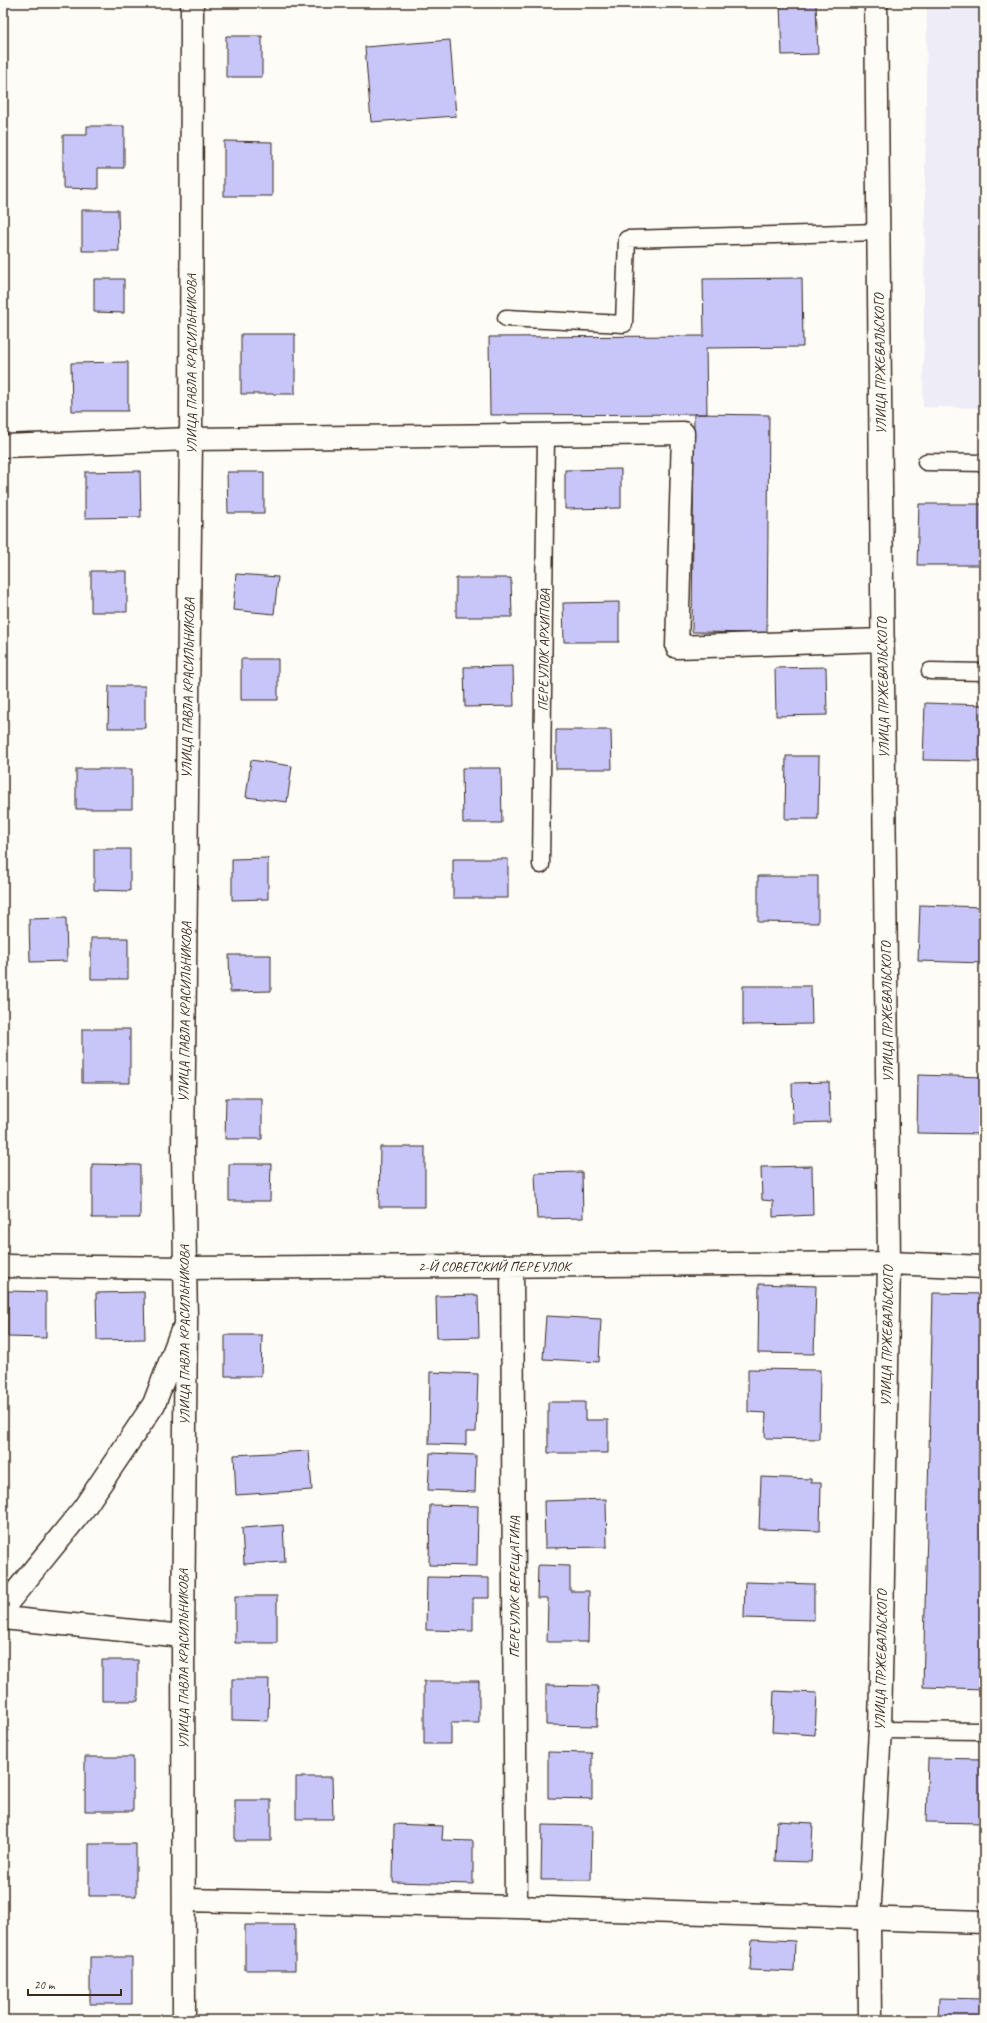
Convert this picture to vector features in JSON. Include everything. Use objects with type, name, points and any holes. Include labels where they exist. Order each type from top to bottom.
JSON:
[{"type":"street","name":"УЛИЦА ПАВЛА КРАСИЛЬНИКОВА","points":[[184,2020],[183,1636],[186,1319],[183,1143],[191,439],[192,3]]},
{"type":"street","name":"УЛИЦА ПРЖЕВАЛЬСКОГО","points":[[870,2020],[869,1919],[880,1730],[889,1263],[876,3]]},
{"type":"street","points":[[3,446],[191,439],[683,433],[677,647],[883,640]]},
{"type":"street","name":"2-Й СОВЕТСКИЙ ПЕРЕУЛОК","points":[[3,1266],[184,1268],[889,1263],[984,1268]]},
{"type":"street","name":"ПЕРЕУЛОК ВЕРЕЩАГИНА","points":[[512,1266],[516,1908]]},
{"type":"street","points":[[3,1608],[84,1508],[154,1404],[186,1319]]},
{"type":"street","points":[[3,1618],[183,1636]]},
{"type":"street","points":[[184,1900],[984,1922]]},
{"type":"lane","points":[[506,318],[624,324],[626,240],[879,232]]},
{"type":"lane","name":"ПЕРЕУЛОК АРХИПОВА","points":[[541,865],[546,435]]},
{"type":"lane","points":[[926,462],[984,463]]},
{"type":"lane","points":[[930,671],[984,672]]},
{"type":"lane","points":[[880,1730],[984,1731]]},
{"type":"shaded area","points":[[927,3],[984,3],[984,408],[923,407]]},
{"type":"building","points":[[816,4],[818,54],[782,55],[780,5]]},
{"type":"building","points":[[226,36],[262,36],[262,77],[226,77]]},
{"type":"building","points":[[450,40],[456,116],[371,122],[365,47]]},
{"type":"building","points":[[87,126],[124,126],[124,168],[98,168],[98,189],[63,188],[63,135],[87,135]]},
{"type":"building","points":[[224,141],[272,142],[272,196],[224,196]]},
{"type":"building","points":[[82,210],[118,210],[119,251],[82,251]]},
{"type":"building","points":[[802,278],[803,347],[706,348],[707,414],[490,415],[489,337],[704,336],[703,279]]},
{"type":"building","points":[[94,279],[124,279],[124,313],[94,312]]},
{"type":"building","points":[[241,334],[295,334],[295,394],[241,394]]},
{"type":"building","points":[[128,362],[128,411],[72,411],[71,363]]},
{"type":"building","points":[[694,414],[769,415],[767,633],[692,632]]},
{"type":"building","points":[[621,469],[621,508],[565,509],[565,470]]},
{"type":"building","points":[[140,471],[141,517],[85,518],[85,472]]},
{"type":"building","points":[[227,472],[264,472],[264,513],[228,513]]},
{"type":"building","points":[[919,504],[984,504],[984,565],[917,565]]},
{"type":"building","points":[[91,571],[127,571],[127,612],[91,612]]},
{"type":"building","points":[[236,574],[278,577],[274,614],[233,610]]},
{"type":"building","points":[[456,578],[511,578],[512,617],[456,617]]},
{"type":"building","points":[[619,602],[619,642],[564,642],[563,603]]},
{"type":"building","points":[[241,659],[278,659],[278,700],[241,700]]},
{"type":"building","points":[[513,666],[514,706],[465,707],[464,667]]},
{"type":"building","points":[[826,667],[827,715],[776,716],[775,668]]},
{"type":"building","points":[[109,686],[145,686],[145,728],[108,728]]},
{"type":"building","points":[[925,703],[984,705],[984,761],[923,760]]},
{"type":"building","points":[[556,730],[611,730],[612,769],[556,769]]},
{"type":"building","points":[[786,756],[819,756],[818,819],[785,819]]},
{"type":"building","points":[[251,760],[292,766],[287,802],[246,797]]},
{"type":"building","points":[[462,768],[501,768],[502,823],[463,823]]},
{"type":"building","points":[[76,769],[132,769],[132,809],[76,809]]},
{"type":"building","points":[[94,849],[130,849],[130,891],[94,890]]},
{"type":"building","points":[[268,858],[268,899],[232,900],[232,859]]},
{"type":"building","points":[[453,859],[508,859],[508,898],[453,898]]},
{"type":"building","points":[[758,876],[818,876],[818,923],[758,922]]},
{"type":"building","points":[[920,905],[984,907],[984,963],[918,961]]},
{"type":"building","points":[[66,918],[67,961],[30,962],[29,919]]},
{"type":"building","points":[[91,938],[128,938],[128,979],[91,979]]},
{"type":"building","points":[[229,955],[271,955],[271,991],[230,992]]},
{"type":"building","points":[[743,986],[811,986],[812,1024],[743,1025]]},
{"type":"building","points":[[82,1029],[130,1029],[130,1083],[82,1083]]},
{"type":"building","points":[[918,1075],[984,1077],[984,1134],[917,1133]]},
{"type":"building","points":[[829,1082],[830,1122],[793,1123],[792,1083]]},
{"type":"building","points":[[226,1098],[262,1098],[262,1139],[225,1139]]},
{"type":"building","points":[[380,1147],[425,1147],[425,1207],[379,1207]]},
{"type":"building","points":[[92,1164],[140,1165],[140,1218],[92,1218]]},
{"type":"building","points":[[229,1164],[271,1164],[270,1201],[229,1201]]},
{"type":"building","points":[[812,1166],[813,1215],[773,1217],[773,1201],[762,1200],[761,1167]]},
{"type":"building","points":[[582,1172],[583,1218],[537,1219],[535,1173]]},
{"type":"building","points":[[759,1284],[816,1286],[814,1354],[758,1353]]},
{"type":"building","points":[[8,1291],[46,1292],[46,1338],[8,1337]]},
{"type":"building","points":[[144,1292],[145,1339],[97,1340],[96,1293]]},
{"type":"building","points":[[933,1293],[984,1294],[984,1689],[923,1687]]},
{"type":"building","points":[[478,1295],[479,1337],[437,1338],[436,1296]]},
{"type":"building","points":[[546,1316],[601,1319],[599,1362],[543,1359]]},
{"type":"building","points":[[225,1335],[262,1335],[261,1376],[225,1376]]},
{"type":"building","points":[[748,1369],[820,1370],[819,1439],[765,1438],[766,1413],[748,1412]]},
{"type":"building","points":[[430,1372],[478,1374],[476,1432],[466,1432],[466,1445],[429,1444]]},
{"type":"building","points":[[548,1402],[585,1402],[585,1420],[608,1420],[608,1453],[548,1453]]},
{"type":"building","points":[[309,1451],[312,1490],[236,1495],[234,1455]]},
{"type":"building","points":[[430,1453],[476,1455],[475,1492],[428,1490]]},
{"type":"building","points":[[761,1477],[811,1479],[811,1483],[821,1483],[820,1531],[759,1529]]},
{"type":"building","points":[[606,1499],[607,1547],[545,1548],[544,1501]]},
{"type":"building","points":[[430,1505],[478,1506],[477,1566],[429,1565]]},
{"type":"building","points":[[283,1525],[285,1562],[244,1564],[242,1528]]},
{"type":"building","points":[[538,1565],[570,1566],[570,1591],[589,1591],[588,1642],[547,1642],[548,1598],[537,1598]]},
{"type":"building","points":[[427,1577],[489,1578],[489,1598],[473,1598],[473,1631],[426,1630]]},
{"type":"building","points":[[745,1582],[814,1584],[814,1620],[744,1618]]},
{"type":"building","points":[[235,1596],[277,1596],[277,1643],[235,1643]]},
{"type":"building","points":[[102,1660],[138,1660],[138,1701],[102,1701]]},
{"type":"building","points":[[232,1679],[269,1679],[268,1721],[232,1720]]},
{"type":"building","points":[[424,1681],[479,1681],[479,1723],[451,1723],[451,1744],[424,1744]]},
{"type":"building","points":[[546,1685],[598,1686],[597,1726],[546,1725]]},
{"type":"building","points":[[774,1691],[817,1693],[815,1735],[772,1732]]},
{"type":"building","points":[[548,1752],[592,1753],[592,1799],[548,1798]]},
{"type":"building","points":[[85,1757],[133,1757],[133,1811],[85,1811]]},
{"type":"building","points":[[928,1758],[984,1759],[984,1823],[926,1822]]},
{"type":"building","points":[[296,1777],[332,1777],[333,1819],[296,1819]]},
{"type":"building","points":[[235,1800],[271,1800],[271,1841],[235,1841]]},
{"type":"building","points":[[777,1821],[813,1823],[811,1862],[775,1861]]},
{"type":"building","points":[[394,1824],[443,1826],[442,1840],[473,1841],[473,1884],[393,1882]]},
{"type":"building","points":[[542,1825],[592,1826],[591,1880],[541,1880]]},
{"type":"building","points":[[89,1844],[136,1844],[136,1896],[89,1896]]},
{"type":"building","points":[[245,1925],[295,1925],[295,1970],[245,1970]]},
{"type":"building","points":[[752,1939],[795,1941],[794,1972],[750,1970]]},
{"type":"building","points":[[90,1957],[132,1957],[132,2004],[90,2004]]},
{"type":"building","points":[[939,1998],[984,1999],[984,2020],[938,2020]]}]
